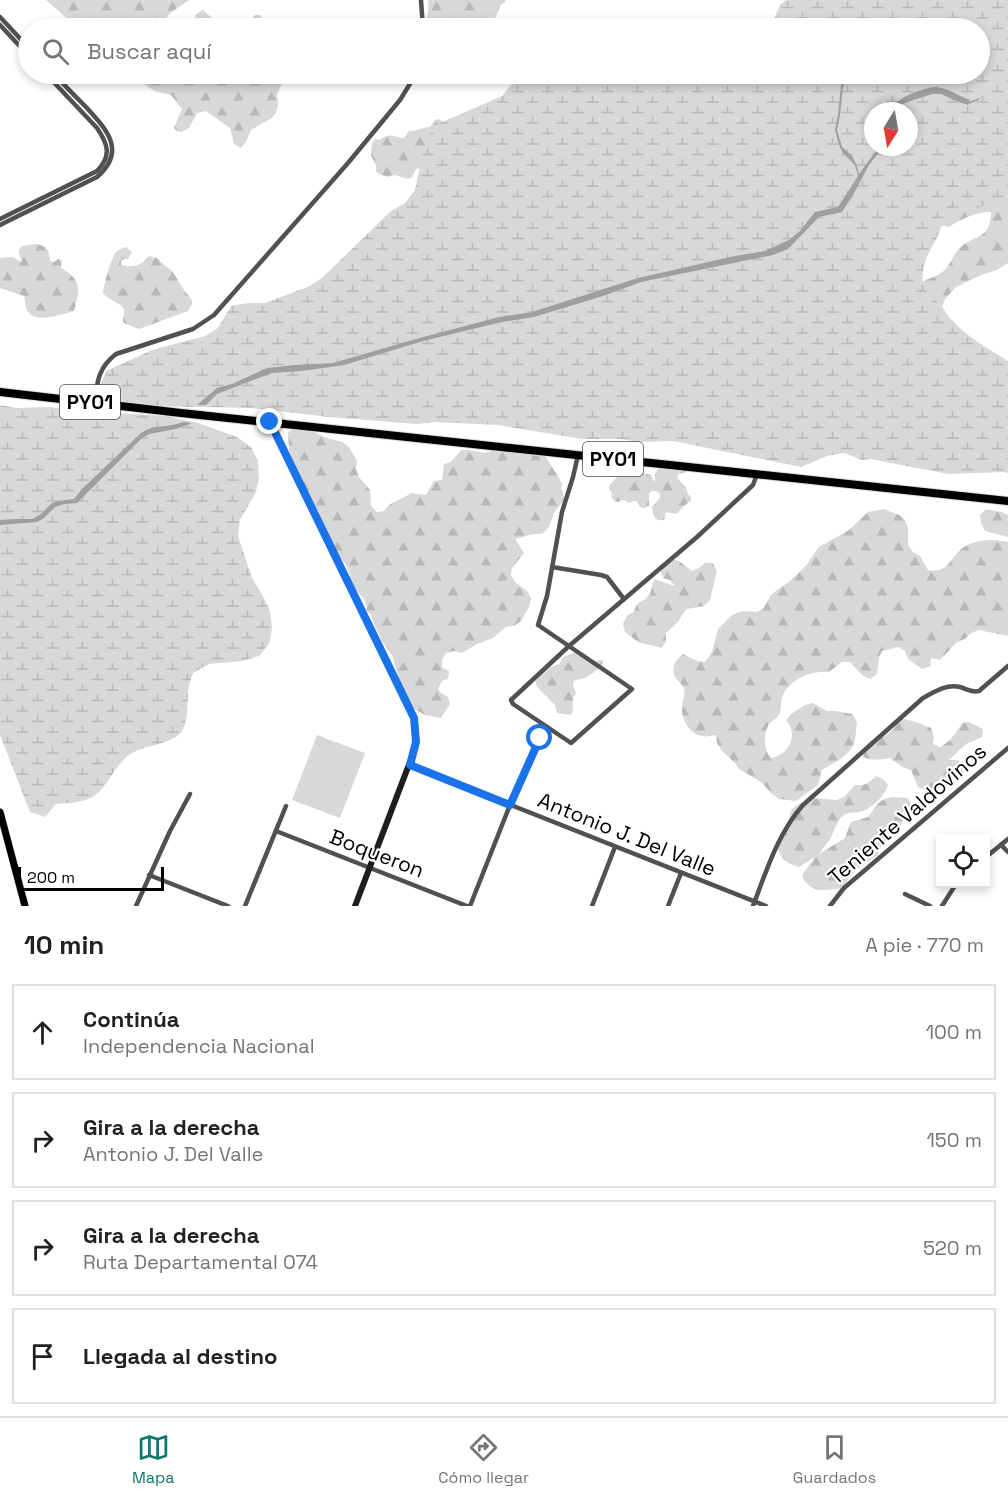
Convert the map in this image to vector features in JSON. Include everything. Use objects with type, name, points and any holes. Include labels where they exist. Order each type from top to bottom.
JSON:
[{"type":"highway","name":"PY01","points":[[0,392],[1008,501]]},
{"type":"main road","points":[[0,812],[24,906]]},
{"type":"street","points":[[421,0],[422,18]]},
{"type":"street","points":[[0,17],[18,36]]},
{"type":"street","points":[[0,25],[18,44]]},
{"type":"street","points":[[0,219],[97,171],[105,159],[104,138],[55,84]]},
{"type":"street","points":[[0,225],[96,177],[106,169],[110,162],[112,150],[110,137],[104,126],[64,84]]},
{"type":"street","points":[[96,402],[98,380],[108,360],[116,354],[193,329],[214,315],[348,163],[400,100],[410,84]]},
{"type":"street","points":[[270,422],[414,718],[416,742],[410,765],[355,906]]},
{"type":"street","points":[[578,455],[562,512],[547,596],[538,625],[568,646],[632,689],[571,743],[513,704],[511,700],[568,646],[703,532],[753,485],[757,474]]},
{"type":"street","points":[[552,567],[608,577],[624,599]]},
{"type":"street","points":[[753,904],[776,848],[794,815],[803,805],[922,699],[947,687],[979,691],[1008,666]]},
{"type":"street","points":[[469,906],[510,805],[547,727]]},
{"type":"street","name":"Teniente Valdovinos","points":[[830,906],[844,888],[1008,748]]},
{"type":"street","name":"Antonio J. Del Valle","points":[[410,765],[753,904],[766,906]]},
{"type":"street","points":[[136,906],[190,794]]},
{"type":"street","points":[[245,906],[286,806]]},
{"type":"street","name":"Boqueron","points":[[276,831],[469,906]]},
{"type":"street","points":[[990,854],[1008,839]]},
{"type":"street","points":[[1001,845],[1008,852]]},
{"type":"street","points":[[592,906],[615,847]]},
{"type":"street","points":[[668,906],[681,873]]},
{"type":"street","points":[[149,875],[228,906]]},
{"type":"street","points":[[942,906],[953,888]]},
{"type":"street","points":[[905,894],[930,906]]},
{"type":"green space","points":[[46,0],[189,0],[167,18],[67,18]]},
{"type":"green space","points":[[428,0],[506,0],[501,4],[495,18],[427,18]]},
{"type":"green space","points":[[786,0],[1008,0],[1008,193],[1004,200],[953,215],[945,220],[928,256],[922,279],[930,296],[941,305],[964,332],[1008,361],[1008,473],[948,474],[870,459],[862,460],[844,453],[827,456],[801,467],[673,441],[582,439],[498,425],[435,422],[417,424],[251,408],[147,406],[113,399],[100,386],[106,371],[152,350],[205,336],[218,328],[231,306],[265,303],[310,286],[323,277],[391,211],[405,203],[415,190],[422,156],[433,126],[502,96],[512,84],[990,84],[990,18],[774,18],[780,5]]},
{"type":"green space","points":[[203,10],[212,18],[195,18],[196,14]]},
{"type":"green space","points":[[255,15],[260,15],[263,18],[253,18]]},
{"type":"green space","points":[[143,84],[282,84],[277,94],[276,113],[251,130],[241,148],[234,144],[230,128],[206,111],[197,113],[189,128],[181,132],[177,131],[174,128],[182,109],[171,95],[155,91]]},
{"type":"green space","points":[[438,119],[442,121],[427,166],[416,169],[412,177],[408,179],[395,175],[387,177],[376,171],[371,155],[372,143],[375,139],[380,140],[389,136],[404,138],[409,131],[430,127]]},
{"type":"green space","points":[[1008,176],[1008,263],[956,287],[945,299],[942,307],[933,313],[916,286],[944,271],[963,245],[984,233],[990,222],[991,212],[969,216],[949,227],[933,223]]},
{"type":"green space","points":[[35,244],[47,249],[50,261],[62,260],[61,268],[76,281],[78,291],[74,311],[49,317],[36,317],[27,310],[24,296],[0,288],[0,258],[12,257],[22,262],[20,248]]},
{"type":"green space","points":[[126,247],[132,252],[128,259],[121,261],[121,265],[138,265],[149,256],[157,258],[173,272],[192,300],[188,311],[139,329],[123,322],[123,308],[103,293],[115,254]]},
{"type":"green space","points":[[0,405],[17,408],[50,407],[99,414],[165,416],[198,423],[237,437],[251,447],[258,461],[259,477],[256,492],[240,520],[238,536],[252,578],[270,611],[272,628],[269,644],[259,656],[242,661],[209,664],[193,673],[189,686],[186,720],[179,735],[136,751],[122,761],[95,795],[81,801],[56,804],[45,817],[30,812],[0,735]]},
{"type":"green space","points":[[295,428],[312,431],[342,442],[349,447],[357,461],[356,469],[359,477],[370,490],[371,506],[377,512],[384,511],[411,493],[426,495],[434,481],[442,480],[444,464],[451,462],[461,450],[485,453],[493,450],[511,452],[522,448],[546,457],[562,483],[564,500],[554,513],[549,527],[542,534],[515,539],[524,553],[512,568],[511,575],[515,582],[528,592],[531,599],[529,607],[521,621],[514,626],[506,627],[493,638],[462,653],[454,651],[446,653],[442,660],[442,667],[449,671],[448,679],[442,681],[438,689],[448,697],[450,704],[441,718],[425,715],[404,703],[392,655],[381,640],[371,615],[367,611],[365,600],[351,584],[347,567],[338,555],[321,521],[319,512],[304,491],[289,450],[288,432]]},
{"type":"green space","points":[[659,467],[687,469],[686,472],[678,474],[677,478],[686,487],[691,501],[677,513],[666,512],[664,520],[656,519],[652,507],[660,498],[660,494],[656,491],[649,494],[649,506],[645,508],[640,507],[637,501],[629,503],[624,500],[614,501],[609,486],[624,471],[651,475],[655,482],[655,474]]},
{"type":"green space","points":[[884,509],[905,520],[908,528],[908,545],[920,556],[928,570],[943,569],[958,552],[969,544],[988,540],[1008,542],[1008,636],[979,630],[971,633],[965,639],[957,642],[940,660],[931,658],[930,666],[922,669],[908,659],[905,651],[898,647],[882,651],[877,674],[870,679],[862,675],[850,662],[842,662],[829,672],[815,673],[795,681],[789,686],[781,700],[779,714],[766,730],[766,747],[771,758],[787,749],[792,732],[786,720],[805,705],[813,703],[827,711],[852,714],[857,722],[856,734],[853,746],[847,754],[822,770],[818,785],[796,801],[779,799],[761,782],[739,769],[722,751],[717,743],[716,735],[697,735],[690,729],[684,721],[682,712],[684,689],[674,675],[674,665],[683,654],[705,662],[712,652],[718,629],[732,615],[763,609],[771,595],[805,567],[819,547],[849,530],[868,512]]},
{"type":"green space","points":[[986,509],[1008,515],[1008,537],[985,531],[980,515]]},
{"type":"green space","points":[[671,559],[679,561],[692,571],[705,563],[713,563],[717,571],[710,600],[704,606],[687,609],[666,633],[666,641],[662,648],[638,642],[625,632],[623,624],[637,604],[650,594],[654,579],[675,586],[670,580],[663,578],[660,569]]},
{"type":"green space","points":[[576,652],[592,662],[604,661],[593,673],[574,681],[576,693],[572,713],[570,715],[557,713],[555,705],[536,685],[536,680],[551,667],[559,664],[563,657]]},
{"type":"green space","points":[[900,718],[931,728],[934,736],[933,744],[940,747],[950,739],[962,723],[969,722],[983,729],[982,737],[966,744],[949,760],[964,763],[966,771],[956,775],[949,785],[926,790],[918,787],[911,770],[890,758],[876,760],[863,757],[868,744],[892,730]]},
{"type":"green space","points":[[317,735],[365,753],[340,818],[292,800]]},
{"type":"green space","points":[[876,776],[888,785],[884,794],[867,809],[841,817],[819,854],[845,838],[851,822],[868,817],[877,804],[884,799],[908,798],[912,805],[897,835],[884,840],[878,855],[854,873],[844,888],[819,890],[809,886],[802,875],[815,857],[799,867],[793,865],[783,858],[775,841],[779,841],[787,827],[791,810],[812,798],[837,800],[844,797],[855,785],[867,784]]},
{"type":"shaded area","points":[[844,84],[837,130],[842,147],[852,156],[859,174],[872,156],[876,156],[842,212],[819,217],[788,249],[773,255],[641,282],[534,317],[502,322],[423,341],[344,365],[272,373],[217,394],[206,405],[197,405],[217,388],[232,384],[267,368],[333,363],[499,317],[532,312],[638,278],[765,251],[789,240],[800,231],[815,212],[838,207],[858,176],[855,165],[843,153],[839,145],[835,130],[841,86]]},
{"type":"shaded area","points":[[939,87],[970,100],[968,105],[941,94],[932,94],[908,102],[897,102],[915,92]]},
{"type":"shaded area","points":[[183,422],[192,423],[176,429],[149,434],[141,439],[77,503],[55,507],[37,522],[0,525],[0,520],[32,519],[52,503],[74,499],[141,433],[151,428]]},
{"type":"waterway","points":[[969,103],[979,99]]},
{"type":"route","points":[[270,422],[414,718],[416,742],[410,765],[510,805],[540,738]]}]
